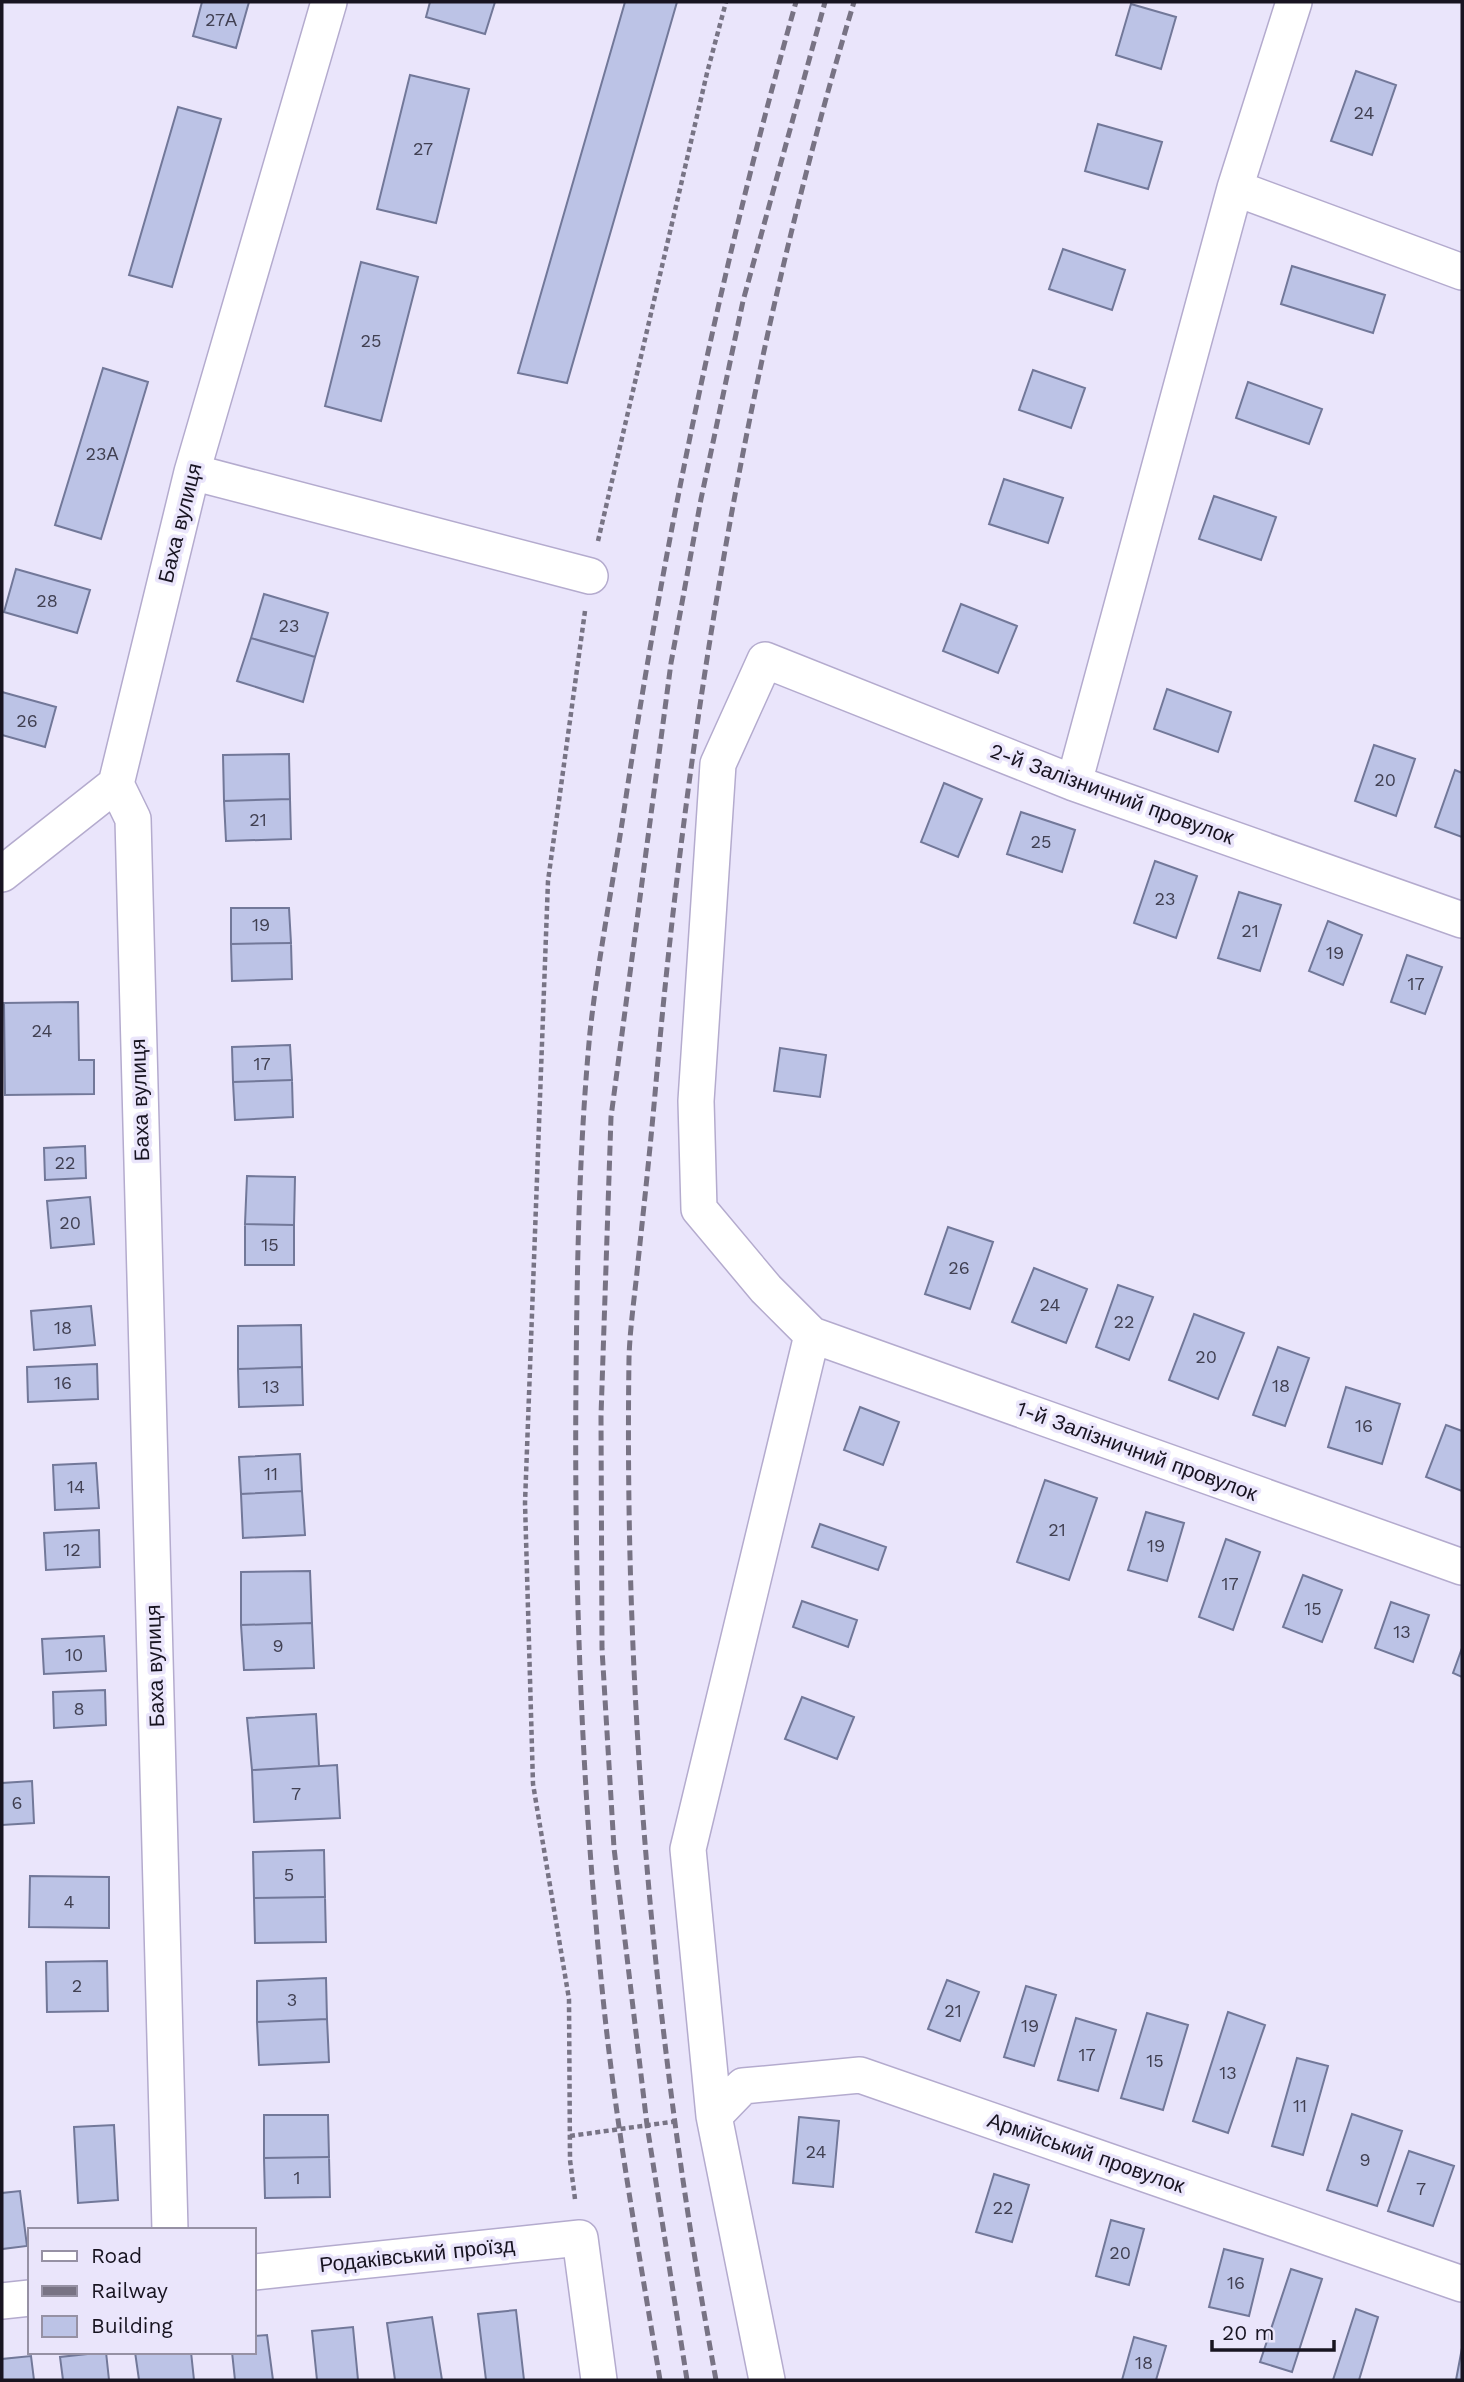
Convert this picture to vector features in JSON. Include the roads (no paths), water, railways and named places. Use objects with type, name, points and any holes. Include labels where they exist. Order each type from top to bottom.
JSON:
[{"type":"street","name":"Баха вулиця","points":[[170,2228],[133,819],[116,784],[192,472],[329,2]]},
{"type":"street","points":[[1074,783],[1235,188],[1294,2]]},
{"type":"street","points":[[1235,188],[1462,272]]},
{"type":"street","points":[[192,472],[590,576]]},
{"type":"street","name":"2-й Залізничний провулок","points":[[812,1335],[766,1289],[699,1209],[695,1101],[718,764],[765,660],[1074,783],[1462,920]]},
{"type":"street","points":[[2,874],[116,784]]},
{"type":"street","points":[[767,2380],[714,2116],[688,1849],[812,1335]]},
{"type":"street","name":"1-й Залізничний провулок","points":[[812,1335],[1462,1567]]},
{"type":"street","name":"Армійський провулок","points":[[714,2116],[743,2086],[860,2075],[1462,2284]]},
{"type":"street","name":"Родаківський проїзд","points":[[256,2272],[580,2238],[599,2380]]},
{"type":"street","points":[[2,2301],[28,2298]]},
{"type":"railway","points":[[660,2380],[628,2189],[608,2046],[585,1767],[578,1613],[576,1459],[576,1338],[583,1119],[590,1032],[601,951],[639,714],[676,509],[719,305],[768,103],[796,2]]},
{"type":"railway","points":[[687,2380],[647,2125],[614,1848],[602,1649],[601,1416],[611,1117],[671,663],[701,499],[743,301],[825,2]]},
{"type":"railway","points":[[716,2380],[676,2127],[647,1872],[632,1615],[630,1346],[668,956],[704,680],[726,542],[782,270],[816,135],[854,2]]}]
